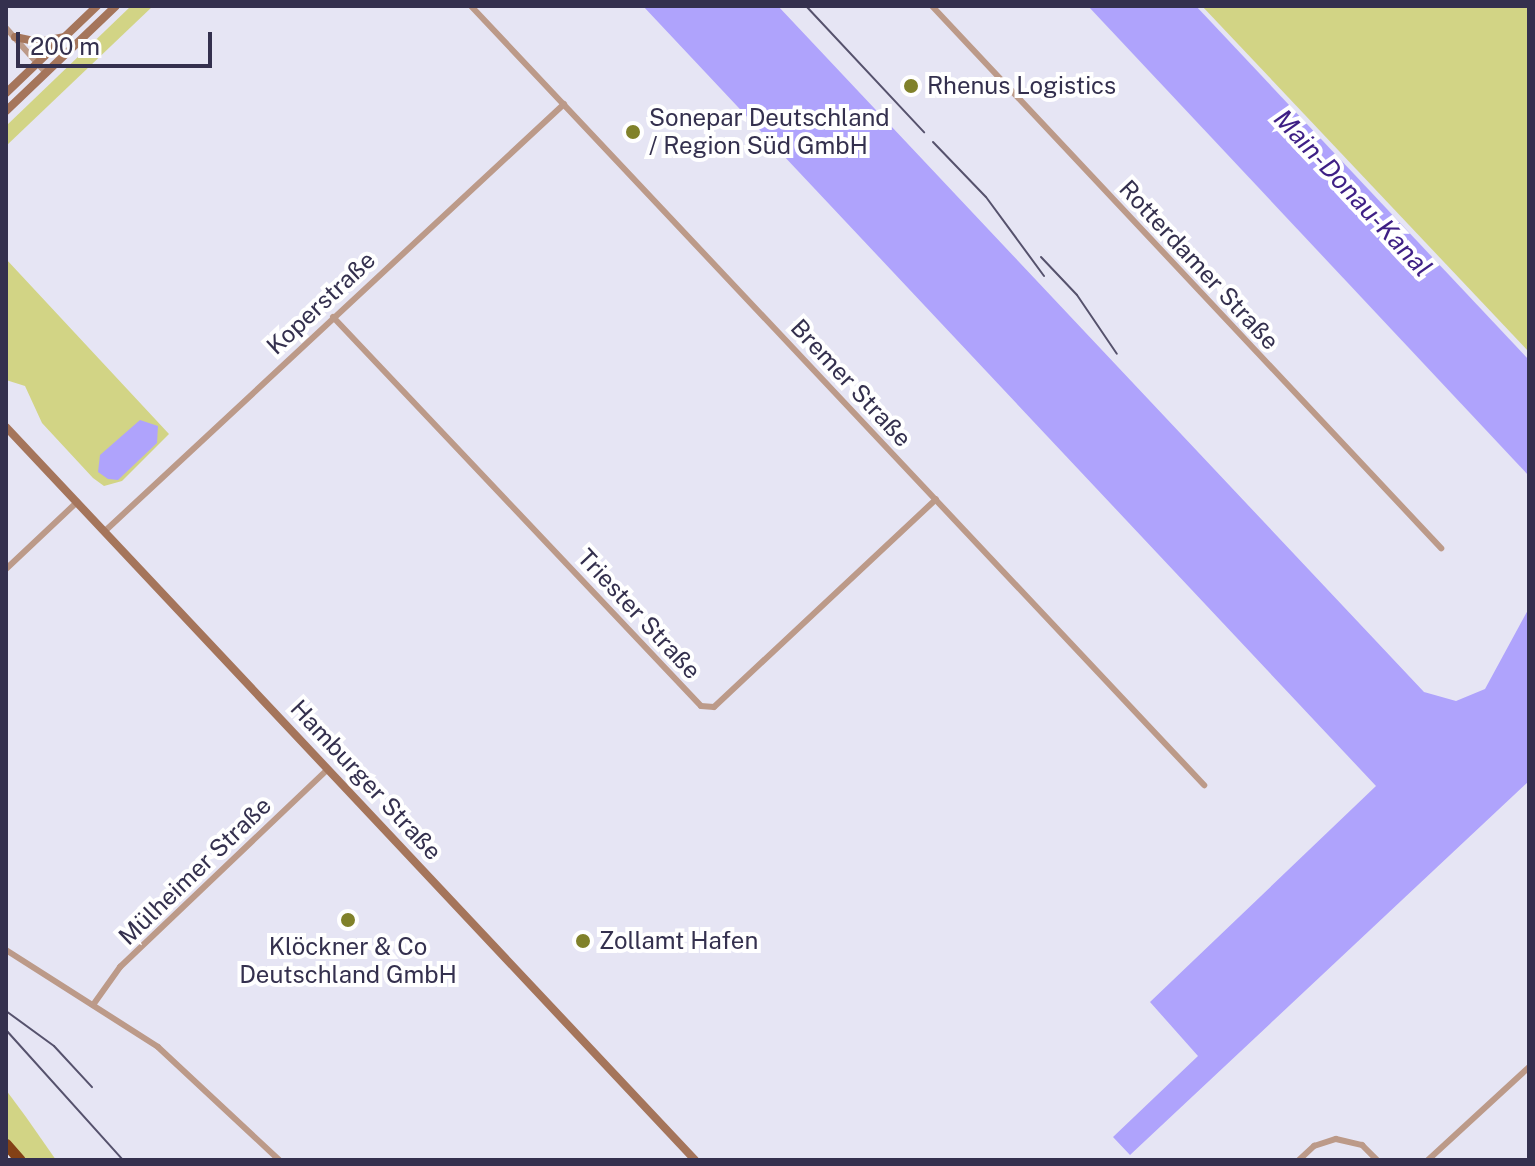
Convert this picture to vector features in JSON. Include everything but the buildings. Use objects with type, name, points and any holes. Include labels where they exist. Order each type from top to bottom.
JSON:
[{"type":"highway","points":[[6,1144],[20,1160]]},
{"type":"highway","points":[[6,1153],[12,1160]]},
{"type":"street","points":[[6,93],[97,6]]},
{"type":"street","points":[[6,111],[116,6]]},
{"type":"street","name":"Bremer Straße","points":[[471,6],[1204,785]]},
{"type":"street","name":"Rotterdamer Straße","points":[[932,6],[1441,548]]},
{"type":"street","points":[[6,28],[46,73]]},
{"type":"street","points":[[15,37],[39,42],[65,37]]},
{"type":"street","name":"Koperstraße","points":[[105,531],[564,104]]},
{"type":"street","name":"Triester Straße","points":[[333,317],[701,706],[714,707],[936,499]]},
{"type":"street","name":"Hamburger Straße","points":[[6,427],[695,1160]]},
{"type":"street","points":[[6,569],[77,502]]},
{"type":"street","name":"Mülheimer Straße","points":[[93,1005],[120,967],[328,769]]},
{"type":"street","points":[[6,950],[158,1047],[279,1160]]},
{"type":"street","points":[[1428,1160],[1529,1067]]},
{"type":"street","points":[[1299,1160],[1314,1146],[1336,1139],[1369,1151],[1377,1160]]},
{"type":"green space","points":[[131,6],[153,6],[6,146],[6,126]]},
{"type":"green space","points":[[1202,6],[1529,6],[1529,352]]},
{"type":"green space","points":[[6,259],[169,434],[122,481],[104,486],[93,478],[42,423],[25,386],[6,380]]},
{"type":"green space","points":[[6,1090],[56,1160],[25,1160],[6,1138]]},
{"type":"water","points":[[643,6],[778,6],[1424,692],[1456,701],[1485,689],[1529,608],[1529,781],[1130,1155],[1113,1137],[1198,1056],[1150,1002],[1376,786]]},
{"type":"water","name":"Main-Donau-Kanal","points":[[1088,6],[1196,6],[1529,360],[1529,476]]},
{"type":"water","points":[[140,420],[158,426],[157,443],[118,480],[108,479],[98,472],[100,455]]},
{"type":"railway","points":[[806,6],[924,132]]},
{"type":"railway","points":[[933,142],[986,197],[1044,276]]},
{"type":"railway","points":[[1041,257],[1077,295],[1117,354]]},
{"type":"railway","points":[[6,1011],[54,1046],[92,1087]]},
{"type":"railway","points":[[6,1030],[123,1160]]},
{"type":"place","name":"Rhenus Logistics","points":[[911,86]]},
{"type":"place","name":"Sonepar Deutschland / Region Süd GmbH","points":[[633,132]]},
{"type":"place","name":"Klöckner & Co Deutschland GmbH","points":[[348,920]]},
{"type":"place","name":"Zollamt Hafen","points":[[583,941]]}]
